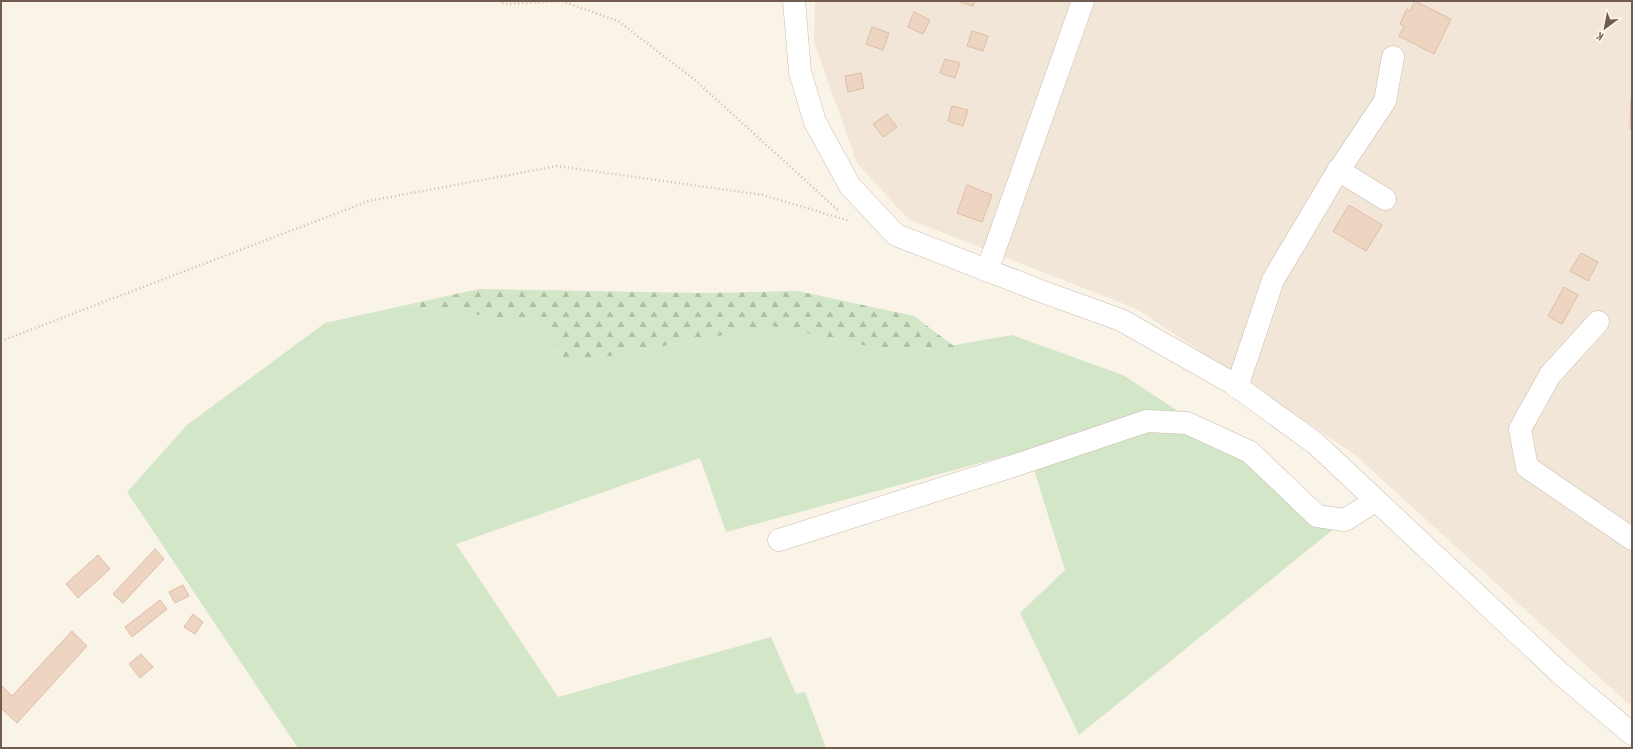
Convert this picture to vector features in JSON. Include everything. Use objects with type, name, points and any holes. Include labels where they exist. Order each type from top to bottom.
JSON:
[{"type":"street","points":[[794,1],[800,72],[815,122],[850,186],[896,235],[987,271],[1121,320],[1237,387],[1315,443],[1560,672],[1632,734]]},
{"type":"street","points":[[987,271],[1083,1]]},
{"type":"street","points":[[1237,387],[1273,280],[1338,170],[1385,101],[1393,57]]},
{"type":"street","points":[[1338,170],[1385,199]]},
{"type":"street","points":[[1598,322],[1550,375],[1520,429],[1527,467],[1632,539]]},
{"type":"street","points":[[780,540],[1147,421],[1187,423],[1250,452],[1317,516],[1345,520],[1376,501]]},
{"type":"path","points":[[499,1],[505,4],[562,1],[618,20],[695,80],[850,221]]},
{"type":"path","points":[[1,341],[369,202],[557,166],[762,195],[856,223]]},
{"type":"shaded area","points":[[815,1],[1632,1],[1632,707],[1354,454],[1137,309],[908,219],[857,163],[814,42]]},
{"type":"green space","points":[[479,289],[704,293],[798,291],[914,316],[955,347],[877,348],[772,326],[566,364],[547,324],[406,305]]},
{"type":"green space","points":[[406,305],[547,324],[566,364],[772,326],[877,348],[943,347],[1012,335],[1123,375],[1345,520],[1079,735],[1020,613],[1065,570],[1028,450],[726,532],[700,458],[456,544],[558,697],[771,637],[796,694],[805,692],[826,748],[298,748],[127,492],[187,425],[325,323]]},
{"type":"building","points":[[957,1],[975,1],[973,6]]},
{"type":"building","points":[[1415,1],[1451,19],[1434,54],[1399,36],[1404,26],[1400,24],[1407,9],[1410,11]]},
{"type":"building","points":[[914,12],[930,20],[923,34],[908,27]]},
{"type":"building","points":[[872,27],[889,33],[883,50],[866,44]]},
{"type":"building","points":[[972,31],[988,36],[983,51],[967,46]]},
{"type":"building","points":[[945,59],[960,63],[955,78],[940,73]]},
{"type":"building","points":[[861,73],[864,88],[848,92],[845,76]]},
{"type":"building","points":[[1631,97],[1632,129],[1630,129]]},
{"type":"building","points":[[952,106],[968,110],[963,126],[948,121]]},
{"type":"building","points":[[887,114],[897,127],[883,137],[873,124]]},
{"type":"building","points":[[967,185],[992,195],[982,222],[957,213]]},
{"type":"building","points":[[1349,205],[1382,225],[1366,251],[1333,231]]},
{"type":"building","points":[[1581,253],[1598,262],[1588,281],[1570,271]]},
{"type":"building","points":[[1564,287],[1578,295],[1562,324],[1548,316]]},
{"type":"building","points":[[155,549],[164,559],[123,603],[113,594]]},
{"type":"building","points":[[98,555],[110,569],[78,598],[66,584]]},
{"type":"building","points":[[183,585],[189,596],[175,603],[169,592]]},
{"type":"building","points":[[160,600],[167,609],[132,637],[125,627]]},
{"type":"building","points":[[193,614],[203,622],[195,634],[184,627]]},
{"type":"building","points":[[72,631],[87,646],[17,723],[1,708],[1,685],[12,696]]},
{"type":"building","points":[[141,654],[153,667],[140,678],[129,664]]}]
